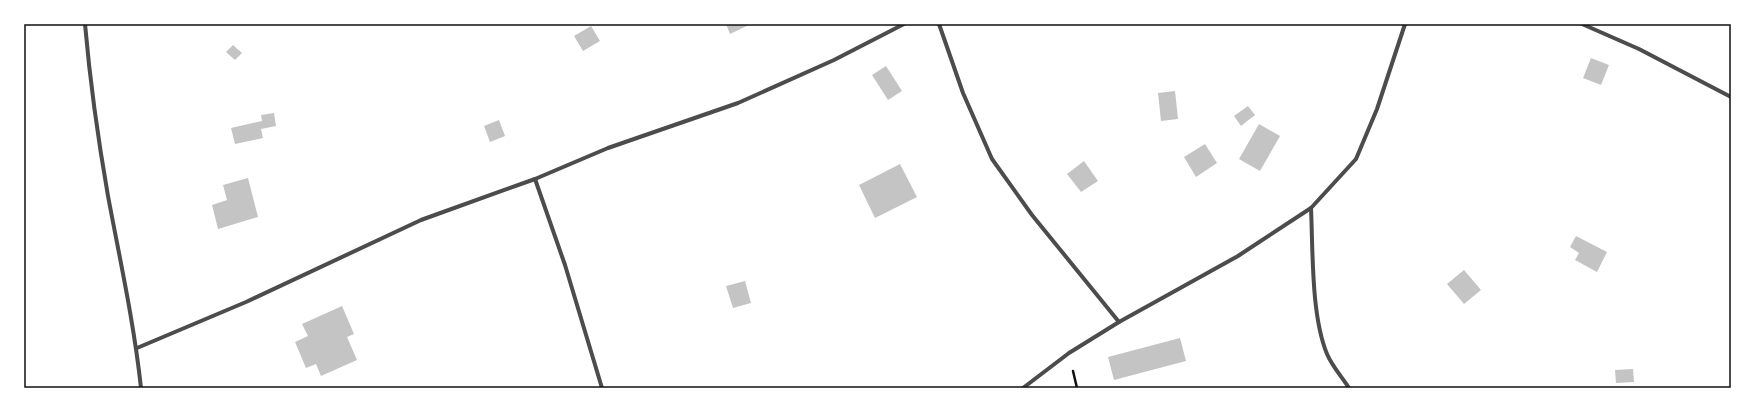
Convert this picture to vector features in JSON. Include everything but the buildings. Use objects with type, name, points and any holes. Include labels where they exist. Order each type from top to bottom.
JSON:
[{"type":"street","points":[[85,24],[89,64],[108,194],[137,348],[141,388]]},
{"type":"street","points":[[137,348],[246,302],[421,220],[536,179],[608,148],[738,103],[834,60],[904,24]]},
{"type":"street","points":[[939,24],[963,93],[992,159],[1032,215],[1119,322]]},
{"type":"street","points":[[1023,388],[1070,353],[1119,322],[1238,256],[1311,208],[1356,159],[1378,109],[1405,24]]},
{"type":"street","points":[[1582,24],[1639,49],[1731,97]]},
{"type":"street","points":[[536,179],[565,265],[602,388]]},
{"type":"street","points":[[1311,208],[1314,282],[1320,334],[1328,356],[1349,388]]}]
